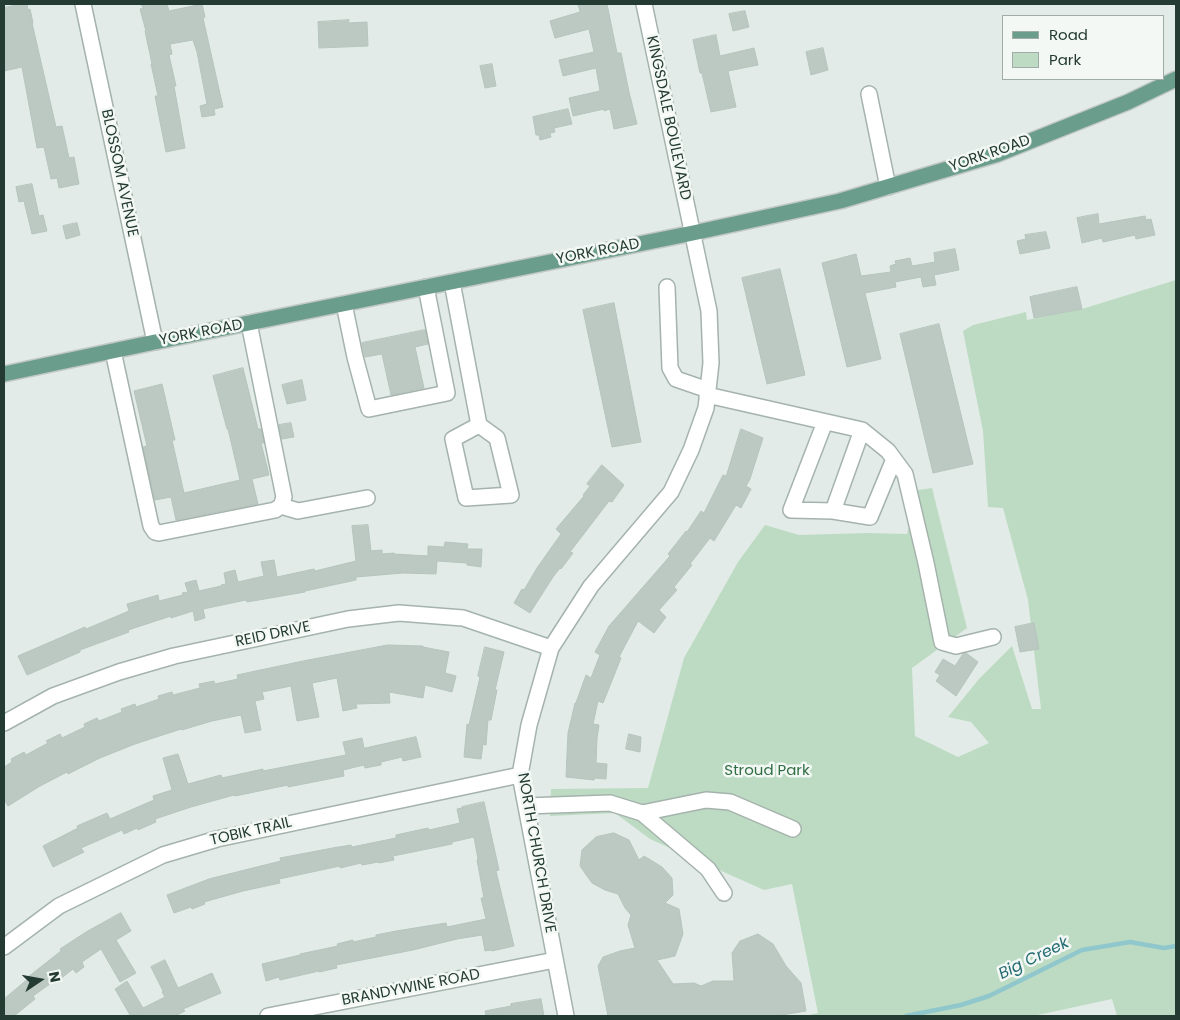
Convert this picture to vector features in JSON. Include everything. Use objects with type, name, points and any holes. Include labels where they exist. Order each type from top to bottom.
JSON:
[{"type":"main road","name":"YORK ROAD","points":[[4,374],[693,233],[840,201],[998,154],[1128,102],[1176,78]]},
{"type":"street","name":"BLOSSOM AVENUE","points":[[83,4],[155,342]]},
{"type":"street","name":"KINGSDALE BOULEVARD","points":[[644,4],[693,233]]},
{"type":"street","points":[[869,94],[888,187]]},
{"type":"street","name":"NORTH CHURCH DRIVE","points":[[566,1016],[520,775],[529,725],[551,648],[590,586],[671,492],[691,450],[706,408],[711,363],[709,311],[693,233]]},
{"type":"street","points":[[452,282],[479,425],[497,438],[511,495],[466,498],[453,439],[479,425]]},
{"type":"street","points":[[667,286],[670,368],[676,379],[708,392],[862,430],[888,451],[905,474],[942,642],[956,646],[993,637]]},
{"type":"street","points":[[344,304],[369,409],[447,393],[426,287]]},
{"type":"street","points":[[113,351],[150,526],[155,532],[159,533],[265,512],[281,506],[284,497],[249,323]]},
{"type":"street","points":[[825,422],[791,510],[833,511],[870,517],[894,459]]},
{"type":"street","points":[[833,511],[862,430]]},
{"type":"street","points":[[281,506],[298,511],[367,498]]},
{"type":"street","name":"REID DRIVE","points":[[4,723],[53,696],[120,672],[174,656],[348,619],[399,613],[463,618],[551,648]]},
{"type":"street","name":"TOBIK TRAIL","points":[[4,947],[59,906],[163,855],[217,839],[520,775]]},
{"type":"street","points":[[642,813],[706,800],[730,802],[793,829]]},
{"type":"street","points":[[526,806],[610,803],[642,813],[708,868],[724,893]]},
{"type":"street","name":"BRANDYWINE ROAD","points":[[268,1016],[555,960]]},
{"type":"green space","name":"Stroud Park","points":[[1176,280],[1176,1016],[1117,1016],[1112,999],[1033,1016],[804,1016],[818,1013],[792,884],[764,890],[650,839],[615,813],[550,816],[551,789],[648,788],[684,658],[738,562],[765,525],[799,535],[907,534],[918,490],[932,488],[967,628],[912,668],[915,736],[958,757],[989,743],[971,722],[948,717],[979,679],[1012,646],[1032,709],[1041,709],[1028,600],[1003,508],[988,507],[983,431],[963,331],[973,325],[1026,312],[1027,320],[1082,309]]},
{"type":"building","points":[[27,4],[28,10],[30,9],[56,127],[62,126],[69,158],[74,157],[79,184],[59,188],[57,178],[51,179],[44,147],[37,148],[22,67],[4,71],[4,8]]},
{"type":"building","points":[[141,4],[167,4],[169,11],[202,4],[205,17],[203,18],[223,107],[214,109],[215,115],[202,117],[200,106],[207,104],[193,40],[170,44],[172,54],[169,55],[176,86],[174,86],[185,148],[166,152],[155,96],[158,96],[140,9],[143,8]]},
{"type":"building","points":[[578,4],[607,4],[617,53],[621,53],[637,124],[614,129],[610,109],[573,116],[569,98],[600,91],[596,68],[563,76],[559,60],[594,52],[589,29],[555,38],[550,21],[580,12]]},
{"type":"building","points":[[745,11],[749,27],[733,31],[729,14]]},
{"type":"building","points":[[349,20],[348,23],[367,22],[368,46],[319,48],[318,22]]},
{"type":"building","points":[[716,35],[720,56],[754,48],[758,65],[728,71],[736,107],[711,112],[693,40]]},
{"type":"building","points":[[823,48],[828,70],[811,75],[806,52]]},
{"type":"building","points":[[492,64],[496,86],[485,88],[480,66]]},
{"type":"building","points":[[568,109],[572,124],[554,128],[555,132],[550,133],[551,137],[540,140],[539,135],[536,135],[533,117]]},
{"type":"building","points":[[32,184],[39,216],[43,215],[47,231],[32,234],[24,201],[19,202],[16,187]]},
{"type":"building","points":[[1098,214],[1099,224],[1145,216],[1146,220],[1151,219],[1155,235],[1136,239],[1135,235],[1103,242],[1102,238],[1082,243],[1077,218]]},
{"type":"building","points":[[77,223],[80,235],[66,239],[63,226]]},
{"type":"building","points":[[1046,232],[1050,248],[1020,254],[1017,241],[1026,239],[1025,235]]},
{"type":"building","points":[[955,249],[959,270],[934,275],[936,285],[923,287],[921,277],[895,282],[896,287],[865,293],[881,359],[847,367],[822,263],[856,254],[861,276],[891,272],[890,266],[896,264],[895,261],[910,258],[912,266],[935,262],[934,253]]},
{"type":"building","points":[[780,269],[805,375],[767,384],[742,278]]},
{"type":"building","points":[[1077,287],[1082,309],[1034,318],[1030,297]]},
{"type":"building","points":[[614,303],[641,442],[612,447],[583,310]]},
{"type":"building","points":[[939,324],[973,464],[933,473],[900,334]]},
{"type":"building","points":[[425,330],[428,344],[415,347],[424,388],[391,395],[382,354],[365,357],[362,343]]},
{"type":"building","points":[[243,368],[258,429],[261,429],[264,443],[261,443],[269,475],[252,479],[258,504],[176,520],[171,497],[155,500],[143,447],[147,446],[134,391],[162,384],[175,440],[172,440],[184,493],[240,480],[213,376]]},
{"type":"building","points":[[302,380],[306,400],[287,404],[282,385]]},
{"type":"building","points":[[291,423],[294,437],[282,439],[279,425]]},
{"type":"building","points":[[741,429],[763,438],[746,486],[751,489],[741,508],[736,505],[714,541],[710,538],[674,587],[677,590],[659,610],[666,617],[654,633],[638,621],[619,657],[621,658],[603,703],[598,701],[593,724],[599,725],[596,763],[607,764],[606,779],[595,778],[594,780],[566,777],[568,733],[575,703],[586,675],[591,678],[600,655],[595,652],[609,626],[670,556],[668,554],[687,532],[701,511],[704,513],[723,475],[726,476]]},
{"type":"building","points":[[602,465],[624,485],[612,502],[609,501],[570,552],[573,553],[553,577],[530,613],[514,603],[561,534],[556,529],[584,496],[590,486],[587,484]]},
{"type":"building","points":[[368,525],[371,551],[382,550],[382,554],[394,553],[428,556],[428,546],[444,547],[445,542],[468,544],[467,549],[482,549],[481,567],[467,565],[467,563],[437,561],[436,574],[403,573],[356,577],[356,580],[305,592],[247,602],[246,600],[203,609],[205,618],[195,621],[193,611],[171,618],[171,616],[128,630],[129,632],[80,650],[80,652],[27,675],[18,656],[85,627],[86,629],[129,611],[127,604],[158,595],[159,601],[183,595],[182,593],[188,592],[185,583],[196,580],[199,591],[226,584],[224,573],[235,570],[238,582],[264,576],[261,562],[274,560],[277,577],[314,569],[315,571],[356,561],[352,526]]},
{"type":"building","points":[[1034,623],[1039,649],[1020,652],[1015,627]]},
{"type":"building","points":[[388,645],[423,646],[449,652],[445,673],[456,676],[452,692],[425,685],[423,698],[389,692],[390,703],[356,704],[357,708],[343,711],[337,678],[312,683],[319,717],[297,721],[291,686],[262,692],[264,699],[255,701],[261,730],[245,733],[241,715],[181,729],[135,744],[100,758],[68,774],[67,772],[8,806],[4,799],[4,767],[12,762],[11,759],[24,752],[26,755],[60,734],[62,738],[85,727],[84,724],[97,718],[99,721],[122,712],[121,709],[135,704],[136,707],[159,699],[158,696],[172,692],[173,695],[200,688],[199,684],[214,681],[215,684],[238,679],[237,675]]},
{"type":"building","points":[[485,647],[504,652],[495,690],[497,690],[491,720],[488,720],[486,745],[483,744],[481,759],[464,757],[467,724],[469,725]]},
{"type":"building","points":[[966,653],[978,662],[956,696],[936,681],[940,675],[935,672],[943,659],[955,666],[963,654]]},
{"type":"building","points":[[629,734],[641,737],[640,752],[626,749]]},
{"type":"building","points":[[416,737],[421,757],[403,761],[402,757],[381,762],[381,765],[365,768],[364,765],[343,770],[344,776],[234,795],[191,807],[155,819],[156,822],[138,830],[137,828],[124,834],[122,830],[81,848],[84,852],[53,867],[43,846],[78,828],[77,826],[107,813],[110,819],[154,800],[153,796],[172,790],[163,758],[178,754],[188,784],[221,775],[222,778],[346,755],[343,742],[362,738],[364,748]]},
{"type":"building","points":[[484,802],[499,870],[496,871],[514,946],[485,951],[482,935],[336,965],[337,968],[319,972],[280,980],[279,977],[266,981],[262,964],[338,946],[337,944],[353,940],[353,942],[376,937],[376,935],[446,923],[447,927],[486,919],[481,898],[484,898],[474,837],[452,842],[452,844],[393,856],[394,860],[362,865],[361,863],[340,868],[340,866],[279,879],[280,883],[204,902],[205,904],[192,909],[191,907],[174,913],[167,895],[209,879],[281,861],[280,858],[351,845],[352,847],[396,838],[396,835],[460,823],[457,809]]},
{"type":"building","points":[[614,833],[629,840],[639,860],[644,856],[662,867],[672,878],[673,895],[665,903],[679,909],[683,934],[675,956],[657,960],[673,984],[694,983],[701,986],[713,981],[734,981],[732,953],[740,941],[758,934],[773,944],[786,966],[801,983],[806,1011],[776,1016],[608,1016],[598,966],[603,957],[635,948],[628,925],[631,915],[618,894],[592,883],[580,866],[582,850],[596,837]]},
{"type":"building","points":[[121,913],[131,931],[116,940],[136,973],[120,982],[101,949],[82,962],[84,967],[76,973],[73,969],[55,983],[54,981],[33,996],[35,999],[14,1016],[4,1016],[4,999],[28,977],[61,951],[60,949]]},
{"type":"building","points":[[165,960],[178,988],[212,973],[221,993],[183,1009],[185,1011],[175,1016],[128,1016],[130,1015],[115,989],[127,981],[143,1008],[165,997],[151,967]]},
{"type":"building","points":[[541,999],[544,1016],[486,1016],[485,1011]]},
{"type":"waterway","name":"Big Creek","points":[[906,1016],[961,1005],[989,996],[1082,950],[1130,942],[1164,948],[1176,946]]}]
